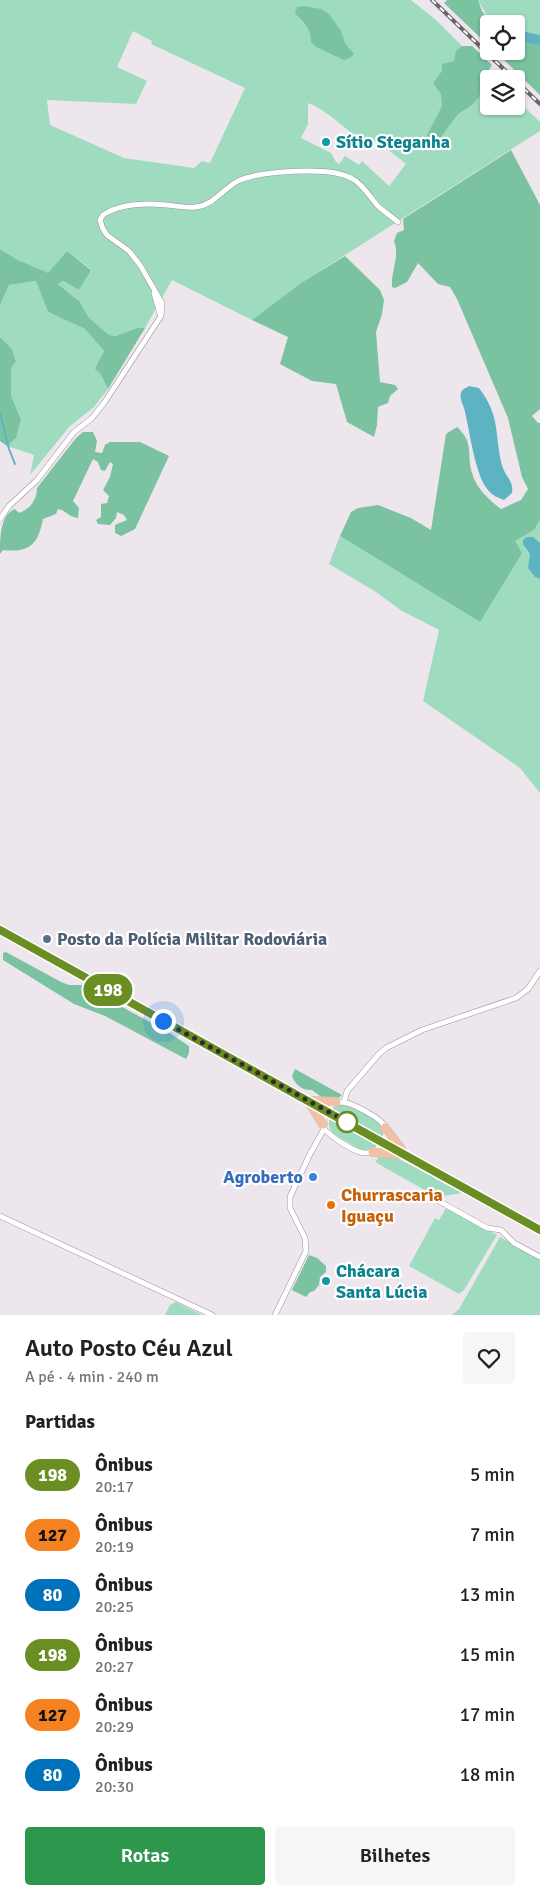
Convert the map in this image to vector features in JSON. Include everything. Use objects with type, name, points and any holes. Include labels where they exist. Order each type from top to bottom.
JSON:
[{"type":"main road","points":[[0,930],[540,1230]]},
{"type":"main road","points":[[308,1101],[340,1102]]},
{"type":"main road","points":[[308,1101],[324,1127]]},
{"type":"main road","points":[[385,1128],[406,1155]]},
{"type":"main road","points":[[373,1152],[406,1155]]},
{"type":"street","points":[[0,519],[9,506],[37,480],[74,432],[92,418],[160,316],[162,303],[136,257],[103,229],[100,220],[103,215],[124,208],[148,204],[201,206],[218,197],[233,184],[251,177],[299,172],[332,172],[343,174],[356,180],[379,207],[398,222]]},
{"type":"street","points":[[275,1315],[306,1251],[305,1238],[290,1208],[290,1197],[324,1127],[326,1111],[340,1102],[375,1058],[386,1048],[422,1030],[516,998],[528,989],[540,972]]},
{"type":"street","points":[[324,1127],[332,1137],[359,1152],[373,1152],[383,1142],[385,1128],[383,1124],[354,1105],[340,1102]]},
{"type":"street","points":[[437,1200],[487,1228],[501,1230],[514,1242],[540,1257]]},
{"type":"street","points":[[0,1216],[212,1315]]},
{"type":"green space","points":[[0,0],[411,0],[436,20],[486,70],[480,70],[480,115],[525,115],[525,108],[540,122],[540,131],[301,283],[252,320],[172,280],[145,328],[137,328],[116,336],[109,335],[89,318],[80,302],[58,284],[63,281],[79,290],[91,269],[67,251],[48,274],[0,249]],"holes":[[[133,31],[152,41],[151,44],[245,88],[210,163],[202,161],[194,168],[124,158],[50,125],[47,100],[136,104],[147,81],[117,67]],[[308,103],[316,106],[371,147],[376,140],[406,164],[389,186],[362,161],[359,165],[345,156],[339,164],[331,153],[301,138],[308,124]]]},
{"type":"green space","points":[[447,0],[478,0],[485,15],[480,15],[480,37],[444,3]]},
{"type":"green space","points":[[478,0],[540,0],[540,39],[525,38],[525,15],[487,15]]},
{"type":"green space","points":[[304,6],[321,9],[329,14],[341,31],[345,43],[354,54],[350,58],[344,60],[316,47],[311,42],[307,26],[295,14],[297,7]]},
{"type":"green space","points":[[540,39],[540,95],[525,80],[525,70],[514,70],[504,60],[525,60],[525,40]]},
{"type":"green space","points":[[462,46],[472,46],[480,54],[480,60],[487,60],[492,65],[489,70],[480,70],[479,97],[472,105],[458,114],[440,138],[420,149],[442,106],[441,94],[433,83],[442,71],[442,64],[454,61],[456,51]]},
{"type":"green space","points":[[511,150],[540,205],[540,409],[532,416],[540,423],[540,520],[534,530],[515,541],[522,553],[480,622],[340,536],[351,512],[358,508],[378,505],[411,518],[431,530],[446,434],[457,427],[463,433],[468,444],[470,466],[474,478],[480,489],[492,502],[501,509],[521,500],[528,489],[522,477],[508,418],[457,299],[450,287],[438,284],[418,263],[407,282],[395,288],[392,287],[396,258],[394,241],[397,233],[404,230],[403,219]]},
{"type":"green space","points":[[0,249],[18,260],[48,273],[67,251],[91,270],[79,290],[63,281],[58,284],[80,302],[89,318],[109,335],[116,336],[137,328],[145,328],[108,389],[100,373],[95,369],[104,351],[85,329],[48,312],[36,281],[9,285],[0,305]]},
{"type":"green space","points":[[345,256],[380,290],[384,300],[376,332],[380,382],[395,385],[398,389],[390,396],[388,403],[378,407],[374,437],[347,422],[336,384],[312,381],[280,364],[288,337],[252,320],[301,283]]},
{"type":"green space","points":[[36,281],[48,312],[85,329],[104,351],[100,372],[108,389],[94,407],[70,426],[30,475],[34,455],[7,446],[16,438],[21,420],[11,395],[11,367],[16,360],[12,349],[0,337],[0,305],[9,285]]},
{"type":"green space","points":[[0,337],[12,349],[16,361],[11,368],[11,395],[21,420],[16,438],[7,446],[0,441]]},
{"type":"green space","points":[[83,432],[93,432],[97,441],[95,452],[102,453],[105,445],[110,442],[140,442],[169,456],[135,529],[121,536],[115,533],[115,525],[127,520],[124,515],[117,512],[116,518],[110,525],[98,524],[96,520],[101,517],[101,504],[107,503],[109,496],[103,490],[110,477],[113,464],[110,462],[105,471],[101,470],[98,462],[93,459],[73,501],[79,508],[78,518],[58,509],[56,514],[43,519],[38,535],[31,545],[20,550],[3,550],[0,554],[2,528],[6,516],[15,509],[19,513],[30,506],[36,496],[37,488],[76,438]]},
{"type":"green space","points":[[540,520],[540,793],[520,768],[423,701],[439,630],[402,611],[376,592],[329,564],[340,536],[480,622],[514,541],[534,530]]},
{"type":"green space","points":[[6,952],[61,982],[69,985],[82,985],[168,1032],[189,1046],[189,1053],[186,1059],[105,1016],[74,1004],[3,960],[3,953]]},
{"type":"green space","points":[[295,1069],[342,1095],[337,1099],[324,1099],[312,1090],[302,1088],[295,1082],[292,1076]]},
{"type":"green space","points":[[339,1104],[358,1110],[377,1121],[383,1132],[378,1144],[367,1150],[360,1149],[332,1132],[329,1124],[330,1118],[334,1108]]},
{"type":"green space","points":[[379,1157],[396,1158],[403,1161],[462,1193],[437,1197],[375,1162]]},
{"type":"green space","points":[[446,1208],[497,1235],[464,1290],[459,1294],[409,1266],[435,1218],[439,1220]]},
{"type":"green space","points":[[500,1237],[540,1259],[540,1315],[452,1315],[459,1309]]},
{"type":"green space","points":[[309,1255],[317,1258],[326,1266],[326,1272],[320,1277],[319,1285],[306,1297],[292,1290]]},
{"type":"green space","points":[[176,1302],[202,1315],[165,1315],[170,1305]]},
{"type":"water","points":[[469,386],[479,388],[486,398],[494,417],[502,465],[511,482],[512,489],[512,493],[504,500],[488,490],[483,483],[476,464],[461,398],[462,390]]},
{"type":"water","points":[[527,537],[533,537],[540,543],[540,579],[535,577],[528,568],[530,554],[523,544],[523,540]]},
{"type":"waterway","points":[[525,37],[540,40]]},
{"type":"waterway","points":[[0,413],[9,449],[15,464]]},
{"type":"railway","points":[[432,0],[505,70]]},
{"type":"railway","points":[[525,90],[540,104]]},
{"type":"bus line","name":"198","points":[[0,930],[540,1230]]},
{"type":"place","name":"Sítio Steganha","points":[[326,142]]},
{"type":"place","name":"Posto da Polícia Militar Rodoviária","points":[[47,939]]},
{"type":"place","name":"Agroberto","points":[[313,1177]]},
{"type":"place","name":"Churrascaria Iguaçu","points":[[331,1205]]},
{"type":"place","name":"Chácara Santa Lúcia","points":[[326,1281]]},
{"type":"route","points":[[163,1021],[347,1122]]}]
